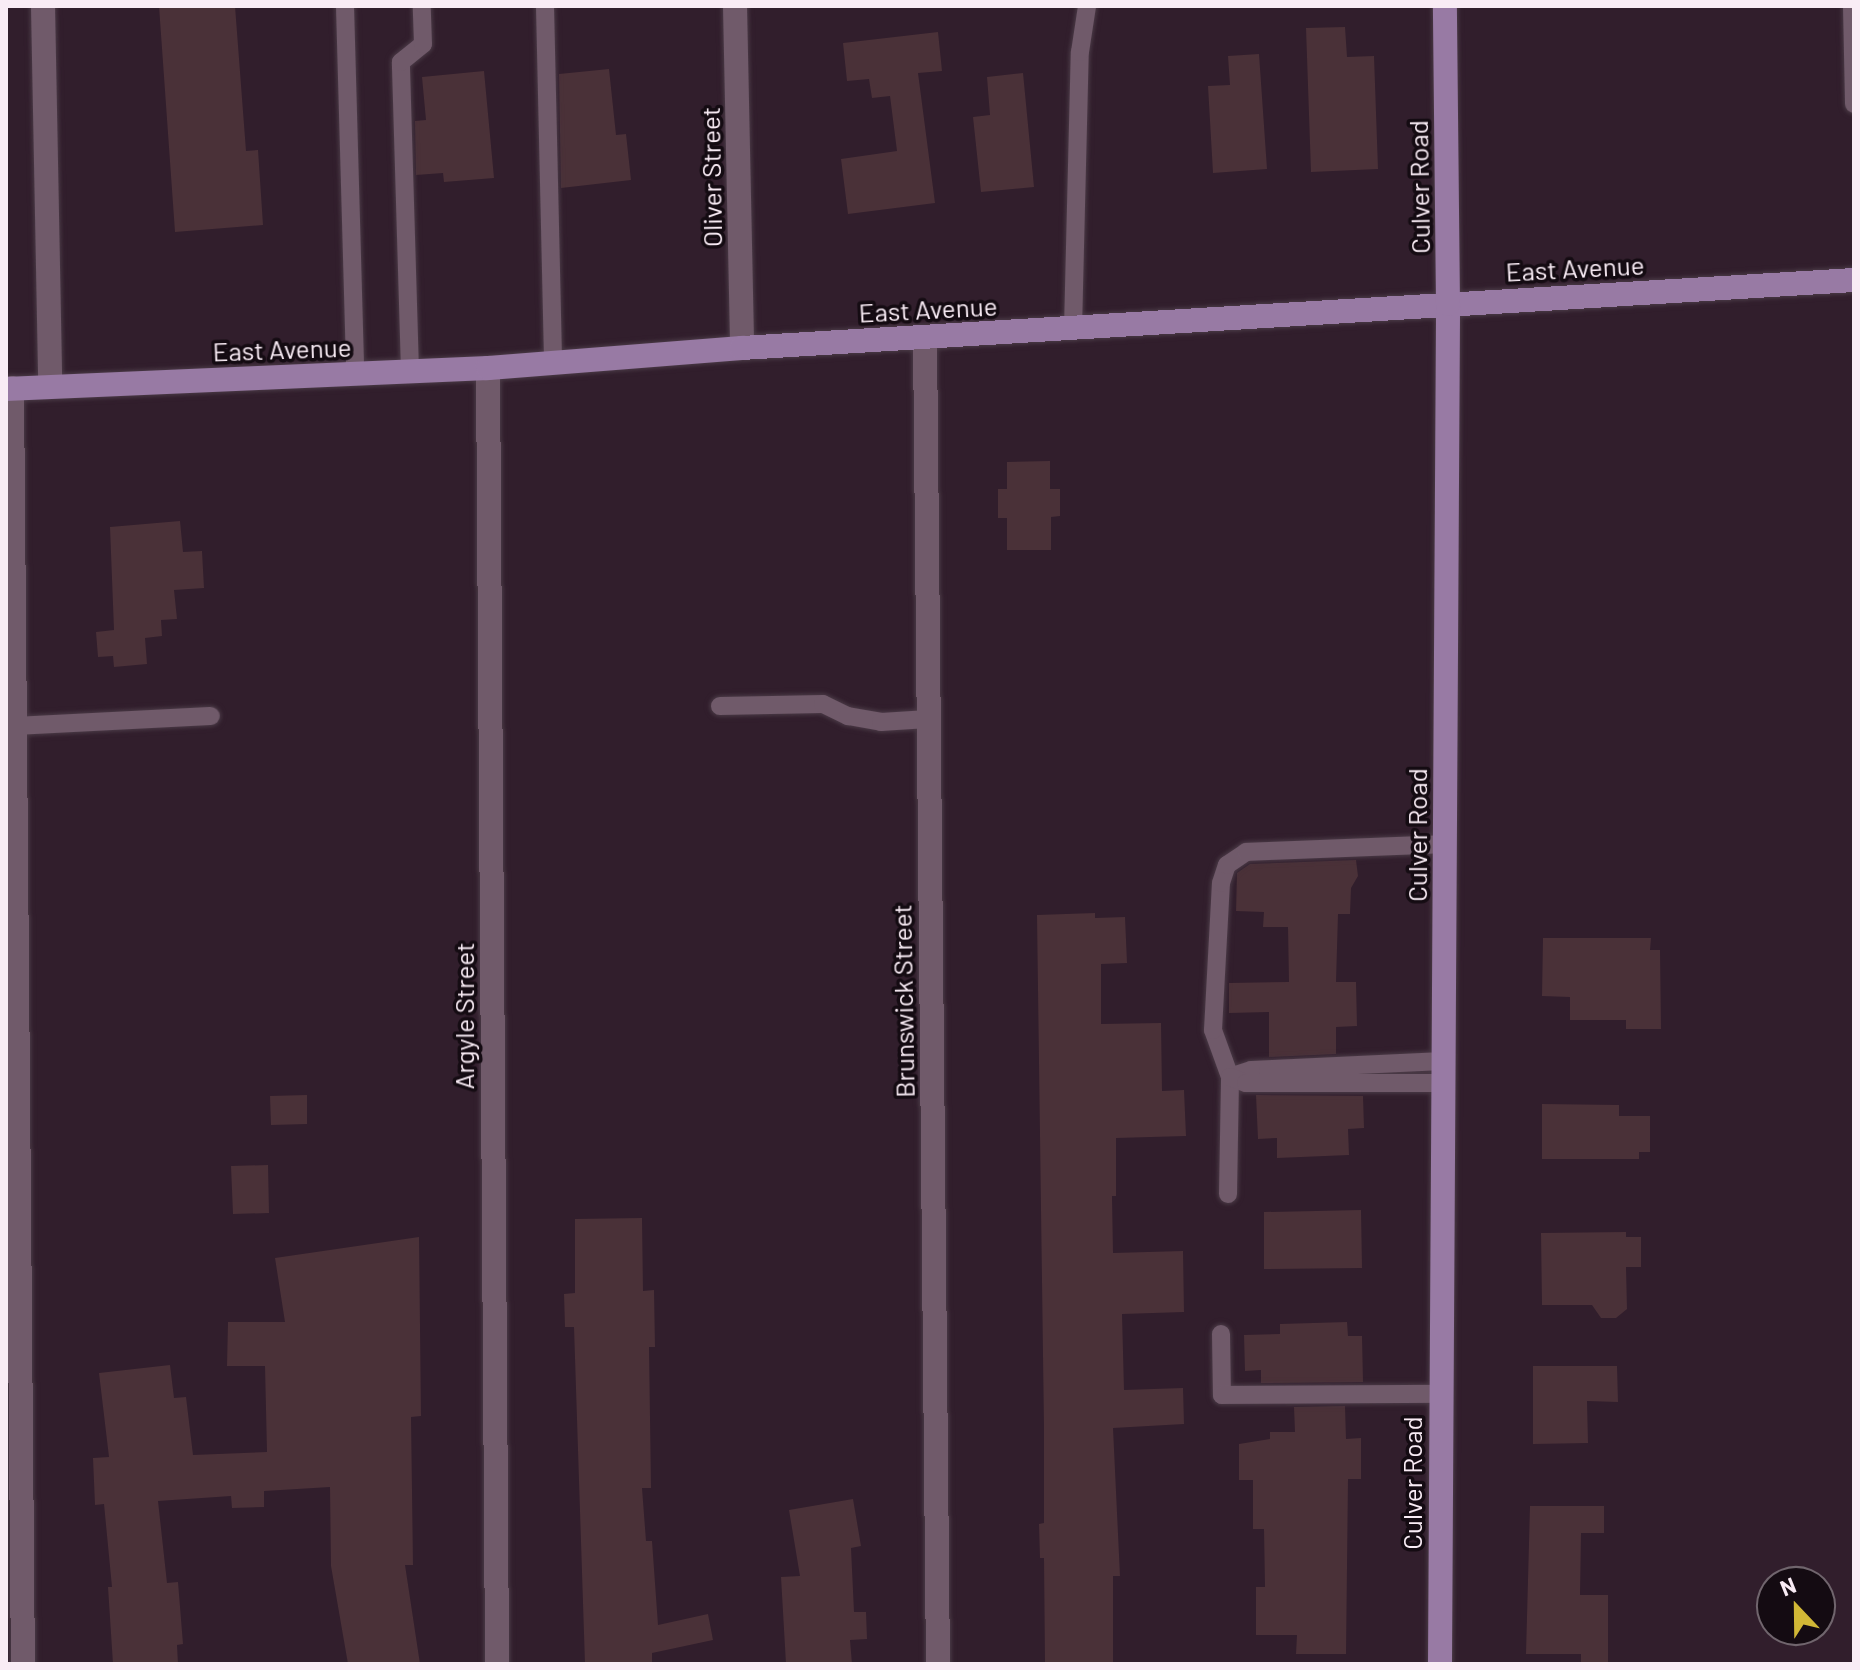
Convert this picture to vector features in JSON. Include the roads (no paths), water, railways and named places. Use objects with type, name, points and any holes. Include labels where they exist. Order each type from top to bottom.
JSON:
[{"type":"main road","name":"Culver Road","points":[[1440,1664],[1448,304],[1445,6]]},
{"type":"main road","name":"East Avenue","points":[[9,388],[488,368],[742,348],[1854,280]]},
{"type":"street","points":[[43,6],[50,386]]},
{"type":"street","name":"Oliver Street","points":[[735,6],[742,348]]},
{"type":"street","name":"Brunswick Street","points":[[925,338],[938,1664]]},
{"type":"street","name":"Argyle Street","points":[[488,368],[497,1664]]},
{"type":"street","points":[[9,388],[14,726],[11,838],[23,1664]]},
{"type":"lane","points":[[345,6],[355,374]]},
{"type":"lane","points":[[410,371],[401,62],[423,44],[422,6]]},
{"type":"lane","points":[[545,6],[553,363]]},
{"type":"lane","points":[[1073,329],[1080,52],[1087,6]]},
{"type":"lane","points":[[1852,6],[1854,104]]},
{"type":"lane","points":[[720,706],[823,704],[848,716],[881,722],[928,719]]},
{"type":"lane","points":[[14,726],[211,716]]},
{"type":"lane","points":[[1228,1194],[1230,1077],[1213,1030],[1221,883],[1227,865],[1246,852],[1445,844]]},
{"type":"lane","points":[[1230,1077],[1246,1083],[1443,1072]]},
{"type":"lane","points":[[1221,1334],[1222,1395],[1441,1394]]}]
